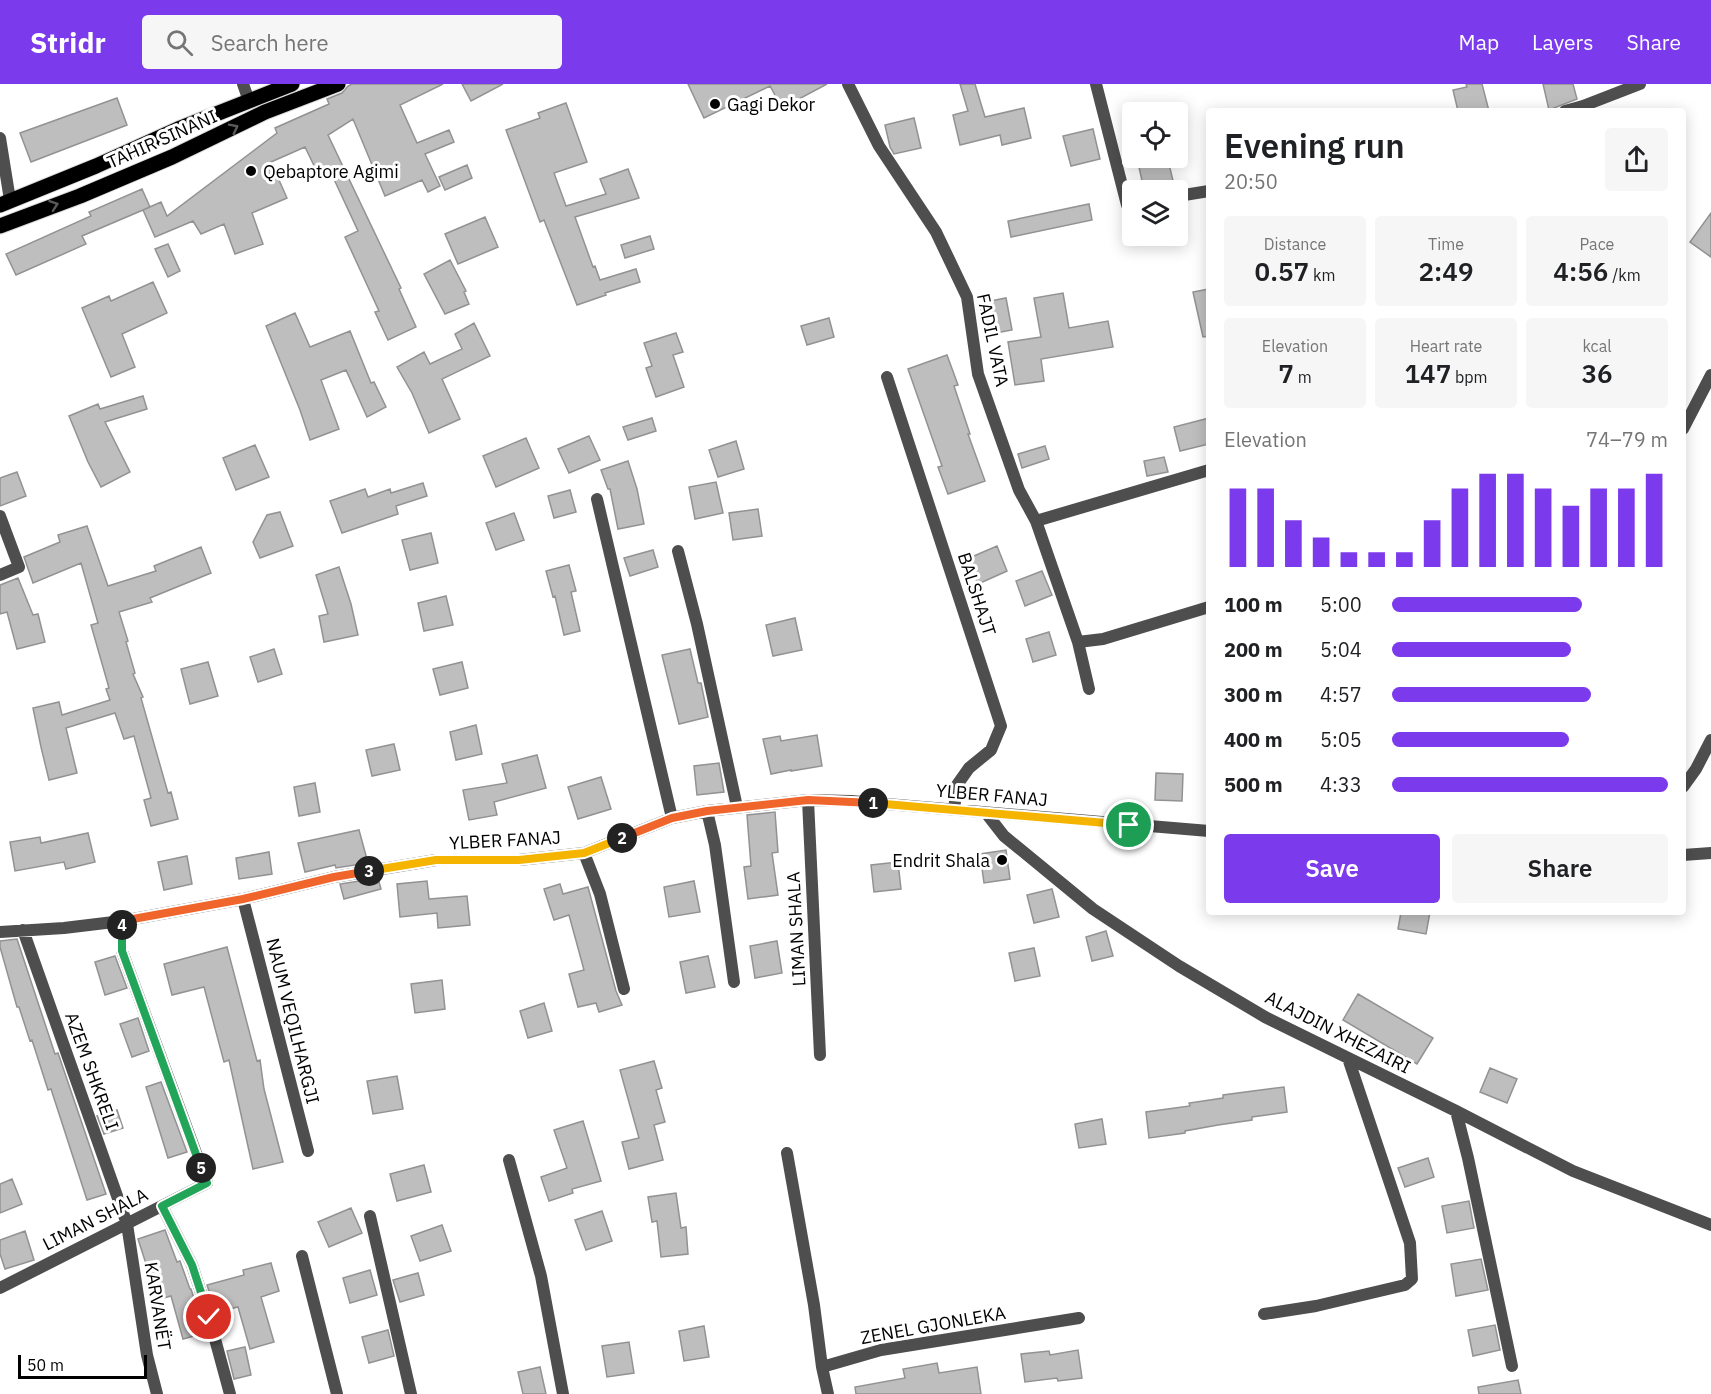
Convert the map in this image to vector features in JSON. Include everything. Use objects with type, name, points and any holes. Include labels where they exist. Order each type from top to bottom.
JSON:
[{"type":"main road","name":"TAHIR SINANI","points":[[5,203],[178,129],[292,84]]},
{"type":"main road","name":"TAHIR SINANI","points":[[0,226],[80,196],[172,157],[265,112],[338,84]]},
{"type":"street","points":[[243,84],[249,101]]},
{"type":"street","name":"FADIL VATA","points":[[848,84],[879,146],[936,232],[967,297],[978,374],[1019,490],[1036,521],[1078,642],[1089,689]]},
{"type":"street","points":[[1096,84],[1123,180]]},
{"type":"street","points":[[1576,108],[1640,84]]},
{"type":"street","points":[[0,138],[5,203]]},
{"type":"street","points":[[1188,194],[1206,191]]},
{"type":"street","points":[[1686,423],[1711,375]]},
{"type":"street","name":"BALSHAJT","points":[[887,377],[1001,726],[991,750],[969,768],[957,785],[954,810]]},
{"type":"street","points":[[1036,521],[1206,471]]},
{"type":"street","points":[[597,499],[672,818]]},
{"type":"street","points":[[0,516],[19,567],[0,574]]},
{"type":"street","points":[[678,551],[697,624],[737,807]]},
{"type":"street","points":[[1078,642],[1103,639],[1206,608]]},
{"type":"street","points":[[1686,783],[1711,741]]},
{"type":"street","name":"YLBER FANAJ","points":[[0,932],[122,921],[243,899],[334,877],[436,860],[519,860],[584,853],[672,818],[737,807],[808,800],[850,801],[1206,831]]},
{"type":"street","name":"LIMAN SHALA","points":[[808,800],[820,1055]]},
{"type":"street","points":[[707,811],[715,845],[734,982]]},
{"type":"street","name":"ALAJDIN XHEZAIRI","points":[[986,813],[1004,836],[1093,909],[1179,966],[1265,1017],[1574,1172],[1711,1225]]},
{"type":"street","points":[[584,853],[600,894],[624,989]]},
{"type":"street","points":[[1686,855],[1711,853]]},
{"type":"street","name":"NAUM VEQILHARGJI","points":[[243,899],[308,1151]]},
{"type":"street","name":"LIMAN SHALA","points":[[0,1288],[207,1183],[122,951],[122,921]]},
{"type":"street","name":"AZEM SHKRELI","points":[[23,930],[127,1224]]},
{"type":"street","points":[[1264,1314],[1316,1306],[1405,1285],[1412,1279],[1410,1243],[1348,1058]]},
{"type":"street","points":[[1456,1111],[1512,1366]]},
{"type":"street","points":[[788,1153],[828,1394]]},
{"type":"street","points":[[509,1160],[541,1276],[563,1394]]},
{"type":"street","points":[[162,1206],[192,1265],[230,1394]]},
{"type":"street","points":[[370,1216],[411,1394]]},
{"type":"street","name":"KARVANËT","points":[[127,1224],[147,1355],[157,1394]]},
{"type":"street","points":[[302,1256],[337,1394]]},
{"type":"street","name":"ZENEL GJONLEKA","points":[[822,1367],[881,1350],[1078,1318]]},
{"type":"building","points":[[352,84],[443,84],[400,105],[417,143],[449,130],[454,142],[425,154],[440,186],[428,192],[422,180],[385,196],[353,119],[328,135],[401,288],[399,289],[416,327],[388,340],[375,312],[379,311],[345,237],[358,231],[332,175],[321,180],[305,147],[271,162],[287,198],[252,213],[263,244],[235,254],[224,224],[201,234],[193,221],[155,237],[143,210],[161,202],[167,216],[277,133],[275,128],[329,104],[327,99],[342,93]]},
{"type":"building","points":[[462,84],[503,84],[471,101]]},
{"type":"building","name":"Gagi Dekor","points":[[688,84],[827,84],[782,108],[770,86],[704,118]]},
{"type":"building","points":[[960,84],[975,84],[985,117],[1024,108],[1031,138],[1002,145],[1000,135],[960,145],[953,115],[968,111]]},
{"type":"building","points":[[1466,84],[1482,84],[1488,108],[1457,108],[1453,90],[1467,87]]},
{"type":"building","points":[[1543,84],[1573,84],[1577,99],[1549,108]]},
{"type":"building","points":[[117,98],[127,125],[31,162],[20,133]]},
{"type":"building","points":[[566,103],[587,162],[554,173],[566,206],[606,194],[600,179],[628,169],[639,198],[575,217],[600,280],[636,269],[640,282],[577,305],[544,220],[540,222],[506,130],[540,118],[538,113]]},
{"type":"building","points":[[914,118],[921,148],[894,154],[885,125]]},
{"type":"building","points":[[1093,129],[1100,159],[1071,166],[1063,136]]},
{"type":"building","points":[[467,165],[472,178],[445,190],[439,177]]},
{"type":"building","points":[[1139,168],[1170,168],[1173,180],[1142,180]]},
{"type":"building","points":[[142,189],[150,207],[82,236],[86,244],[16,275],[6,254],[91,216],[89,212]]},
{"type":"building","points":[[1089,204],[1092,220],[1011,237],[1008,221]]},
{"type":"building","points":[[1711,213],[1711,257],[1690,242]]},
{"type":"building","points":[[485,217],[498,247],[458,264],[445,234]]},
{"type":"building","points":[[650,236],[654,249],[625,258],[621,245]]},
{"type":"building","points":[[168,244],[180,271],[168,277],[155,249]]},
{"type":"building","points":[[450,260],[466,291],[464,292],[469,304],[445,314],[424,274]]},
{"type":"building","points":[[153,282],[167,313],[122,334],[135,367],[111,377],[82,308],[109,296],[111,301]]},
{"type":"building","points":[[1206,290],[1206,336],[1203,337],[1193,292]]},
{"type":"building","points":[[1063,293],[1069,328],[1108,321],[1113,347],[1041,359],[1044,381],[1015,385],[1008,342],[1041,337],[1034,298]]},
{"type":"building","points":[[1006,298],[1012,330],[985,335],[980,303]]},
{"type":"building","points":[[295,313],[310,347],[350,331],[371,383],[374,382],[386,407],[367,417],[346,370],[321,380],[339,429],[310,440],[266,326]]},
{"type":"building","points":[[829,318],[834,337],[807,345],[801,326]]},
{"type":"building","points":[[474,323],[490,356],[442,379],[460,419],[429,433],[412,393],[397,367],[424,352],[430,364],[462,349],[455,334]]},
{"type":"building","points":[[676,333],[683,352],[673,355],[684,387],[656,397],[646,368],[652,366],[644,343]]},
{"type":"building","points":[[947,355],[958,385],[954,386],[970,434],[968,434],[985,481],[948,494],[938,467],[942,466],[908,369]]},
{"type":"building","points":[[143,396],[147,409],[105,422],[130,472],[101,487],[69,416],[98,404],[100,409]]},
{"type":"building","points":[[652,418],[656,431],[628,440],[623,427]]},
{"type":"building","points":[[1206,419],[1206,445],[1180,451],[1174,427]]},
{"type":"building","points":[[589,436],[600,460],[569,473],[558,449]]},
{"type":"building","points":[[526,438],[539,468],[496,487],[483,456]]},
{"type":"building","points":[[736,441],[744,469],[718,477],[709,450]]},
{"type":"building","points":[[255,445],[269,477],[236,490],[223,458]]},
{"type":"building","points":[[1045,446],[1049,459],[1022,468],[1018,454]]},
{"type":"building","points":[[1164,457],[1168,472],[1147,476],[1144,461]]},
{"type":"building","points":[[628,461],[637,489],[644,524],[618,529],[610,489],[608,489],[601,470]]},
{"type":"building","points":[[17,472],[26,496],[0,506],[0,478]]},
{"type":"building","points":[[716,482],[723,513],[695,519],[689,487]]},
{"type":"building","points":[[423,483],[427,496],[396,506],[398,514],[342,533],[330,501],[365,489],[368,497],[390,489],[391,493]]},
{"type":"building","points":[[570,490],[576,512],[554,518],[548,496]]},
{"type":"building","points":[[758,509],[762,536],[733,540],[729,513]]},
{"type":"building","points":[[280,512],[293,546],[260,558],[253,542],[267,515]]},
{"type":"building","points":[[514,513],[524,540],[496,550],[486,523]]},
{"type":"building","points":[[87,526],[108,586],[156,571],[154,566],[201,547],[211,573],[150,598],[152,602],[119,612],[128,641],[126,642],[135,673],[133,674],[143,697],[141,698],[168,793],[171,792],[178,819],[151,826],[144,800],[151,798],[134,736],[124,739],[115,713],[66,728],[77,773],[49,780],[33,708],[59,702],[62,715],[110,700],[106,689],[109,688],[91,625],[98,623],[81,563],[33,583],[24,557],[60,542],[58,535]]},
{"type":"building","points":[[431,533],[438,563],[410,570],[402,540]]},
{"type":"building","points":[[997,546],[1007,571],[978,584],[967,559]]},
{"type":"building","points":[[653,550],[658,567],[630,576],[624,558]]},
{"type":"building","points":[[569,565],[576,591],[571,592],[580,631],[564,635],[555,596],[553,597],[546,571]]},
{"type":"building","points":[[339,567],[358,635],[324,642],[319,616],[328,614],[316,575]]},
{"type":"building","points":[[1042,571],[1052,595],[1025,606],[1016,581]]},
{"type":"building","points":[[18,578],[33,615],[38,614],[45,642],[17,649],[7,612],[0,614],[0,585]]},
{"type":"building","points":[[446,596],[453,625],[424,631],[418,603]]},
{"type":"building","points":[[795,618],[802,650],[773,656],[766,625]]},
{"type":"building","points":[[1049,632],[1056,655],[1033,662],[1026,639]]},
{"type":"building","points":[[274,649],[282,674],[258,682],[250,657]]},
{"type":"building","points":[[690,649],[698,683],[701,683],[708,717],[679,724],[662,655]]},
{"type":"building","points":[[208,662],[218,696],[190,704],[181,669]]},
{"type":"building","points":[[462,662],[468,688],[440,695],[433,669]]},
{"type":"building","points":[[476,725],[482,754],[456,760],[450,732]]},
{"type":"building","points":[[817,735],[822,766],[771,774],[763,739],[780,736],[781,741]]},
{"type":"building","points":[[394,744],[400,770],[372,776],[366,750]]},
{"type":"building","points":[[537,755],[546,788],[494,802],[497,815],[469,820],[463,790],[507,783],[502,764]]},
{"type":"building","points":[[719,763],[724,792],[697,795],[694,766]]},
{"type":"building","points":[[1156,773],[1183,774],[1182,801],[1155,800]]},
{"type":"building","points":[[601,777],[611,809],[578,819],[568,787]]},
{"type":"building","points":[[315,783],[320,812],[299,816],[294,787]]},
{"type":"building","points":[[775,812],[778,852],[772,853],[778,895],[748,899],[744,867],[751,866],[747,815]]},
{"type":"building","points":[[359,830],[368,863],[336,868],[335,865],[305,872],[298,843]]},
{"type":"building","points":[[88,833],[95,862],[66,869],[64,862],[15,871],[10,842],[40,837],[41,843]]},
{"type":"building","points":[[1006,850],[1010,879],[984,883],[980,854]]},
{"type":"building","points":[[269,852],[272,874],[239,879],[236,858]]},
{"type":"building","points":[[187,856],[192,884],[164,890],[158,862]]},
{"type":"building","points":[[898,862],[901,889],[874,892],[871,865]]},
{"type":"building","points":[[378,878],[381,889],[344,899],[340,884]]},
{"type":"building","points":[[427,881],[429,899],[467,896],[470,925],[438,928],[437,913],[400,917],[397,884]]},
{"type":"building","points":[[694,881],[700,912],[669,917],[664,887]]},
{"type":"building","points":[[560,884],[563,894],[588,887],[616,991],[622,1005],[599,1012],[596,1003],[578,1007],[569,974],[584,970],[569,915],[554,920],[544,889]]},
{"type":"building","points":[[1052,889],[1059,917],[1034,923],[1027,895]]},
{"type":"building","points":[[1400,915],[1429,915],[1426,934],[1398,929]]},
{"type":"building","points":[[1106,931],[1113,956],[1092,961],[1086,937]]},
{"type":"building","points":[[17,939],[55,1054],[58,1053],[106,1194],[87,1200],[51,1089],[48,1090],[32,1040],[30,1041],[19,1007],[17,1007],[0,947],[0,941]]},
{"type":"building","points":[[777,941],[782,973],[755,978],[750,946]]},
{"type":"building","points":[[227,947],[257,1061],[260,1060],[264,1089],[283,1162],[253,1169],[229,1060],[224,1062],[204,987],[172,995],[164,964]]},
{"type":"building","points":[[1034,948],[1040,976],[1015,981],[1009,953]]},
{"type":"building","points":[[115,956],[127,988],[105,995],[95,962]]},
{"type":"building","points":[[708,956],[715,987],[686,993],[680,962]]},
{"type":"building","points":[[442,980],[445,1009],[415,1013],[411,984]]},
{"type":"building","points":[[1358,994],[1433,1038],[1417,1064],[1343,1020]]},
{"type":"building","points":[[544,1003],[552,1031],[528,1038],[520,1011]]},
{"type":"building","points":[[138,1018],[149,1051],[132,1057],[120,1024]]},
{"type":"building","points":[[654,1061],[662,1088],[656,1090],[665,1122],[654,1125],[663,1160],[629,1169],[622,1142],[639,1138],[620,1070]]},
{"type":"building","points":[[1490,1068],[1517,1079],[1507,1103],[1480,1092]]},
{"type":"building","points":[[397,1076],[403,1109],[373,1114],[367,1081]]},
{"type":"building","points":[[161,1082],[187,1152],[168,1158],[146,1087]]},
{"type":"building","points":[[1284,1087],[1287,1112],[1149,1138],[1146,1112],[1190,1106],[1189,1103],[1223,1098],[1223,1095]]},
{"type":"building","points":[[117,1110],[123,1128],[104,1134],[97,1116]]},
{"type":"building","points":[[1102,1119],[1106,1144],[1079,1148],[1075,1124]]},
{"type":"building","points":[[583,1121],[601,1181],[572,1189],[573,1193],[549,1201],[541,1177],[567,1168],[554,1130]]},
{"type":"building","points":[[1428,1158],[1434,1177],[1405,1187],[1398,1168]]},
{"type":"building","points":[[424,1165],[431,1192],[397,1201],[390,1174]]},
{"type":"building","points":[[12,1179],[22,1204],[0,1213],[0,1184]]},
{"type":"building","points":[[676,1193],[681,1228],[686,1227],[688,1254],[661,1257],[657,1221],[652,1222],[648,1197]]},
{"type":"building","points":[[1469,1201],[1474,1228],[1447,1233],[1442,1206]]},
{"type":"building","points":[[351,1208],[362,1233],[329,1247],[318,1222]]},
{"type":"building","points":[[602,1211],[612,1241],[586,1250],[575,1220]]},
{"type":"building","points":[[442,1225],[451,1251],[420,1261],[411,1236]]},
{"type":"building","points":[[165,1230],[177,1262],[180,1261],[191,1289],[205,1333],[183,1339],[171,1296],[160,1299],[149,1266],[147,1267],[138,1239]]},
{"type":"building","points":[[25,1231],[34,1260],[5,1269],[0,1254],[0,1240]]},
{"type":"building","points":[[1481,1259],[1488,1290],[1456,1296],[1451,1264]]},
{"type":"building","points":[[271,1263],[279,1291],[261,1297],[274,1342],[250,1349],[238,1307],[216,1312],[207,1285],[244,1275],[243,1270]]},
{"type":"building","points":[[370,1270],[377,1295],[350,1303],[343,1278]]},
{"type":"building","points":[[418,1273],[424,1295],[400,1302],[393,1280]]},
{"type":"building","points":[[1495,1325],[1500,1350],[1473,1356],[1468,1330]]},
{"type":"building","points":[[704,1326],[709,1357],[684,1361],[679,1331]]},
{"type":"building","points":[[388,1330],[394,1356],[369,1363],[362,1337]]},
{"type":"building","points":[[629,1342],[634,1373],[607,1377],[602,1346]]},
{"type":"building","points":[[245,1347],[251,1375],[234,1379],[227,1351]]},
{"type":"building","points":[[1078,1350],[1082,1378],[1025,1382],[1021,1354],[1049,1351],[1050,1355]]},
{"type":"building","points":[[937,1363],[939,1373],[977,1367],[981,1394],[856,1394],[855,1387],[905,1378],[903,1369]]},
{"type":"building","points":[[540,1367],[546,1394],[523,1394],[518,1372]]},
{"type":"building","points":[[1518,1380],[1521,1394],[1479,1394],[1478,1387]]},
{"type":"place","name":"Gagi Dekor","points":[[715,104]]},
{"type":"place","name":"Qebaptore Agimi","points":[[251,171]]},
{"type":"place","name":"Endrit Shala","points":[[1002,860]]},
{"type":"route","points":[[209,1317],[192,1265],[162,1206],[207,1183],[122,951],[122,921],[243,899],[334,877],[436,860],[484,862],[584,853],[672,818],[737,807],[808,800],[850,801],[1129,825]]}]
